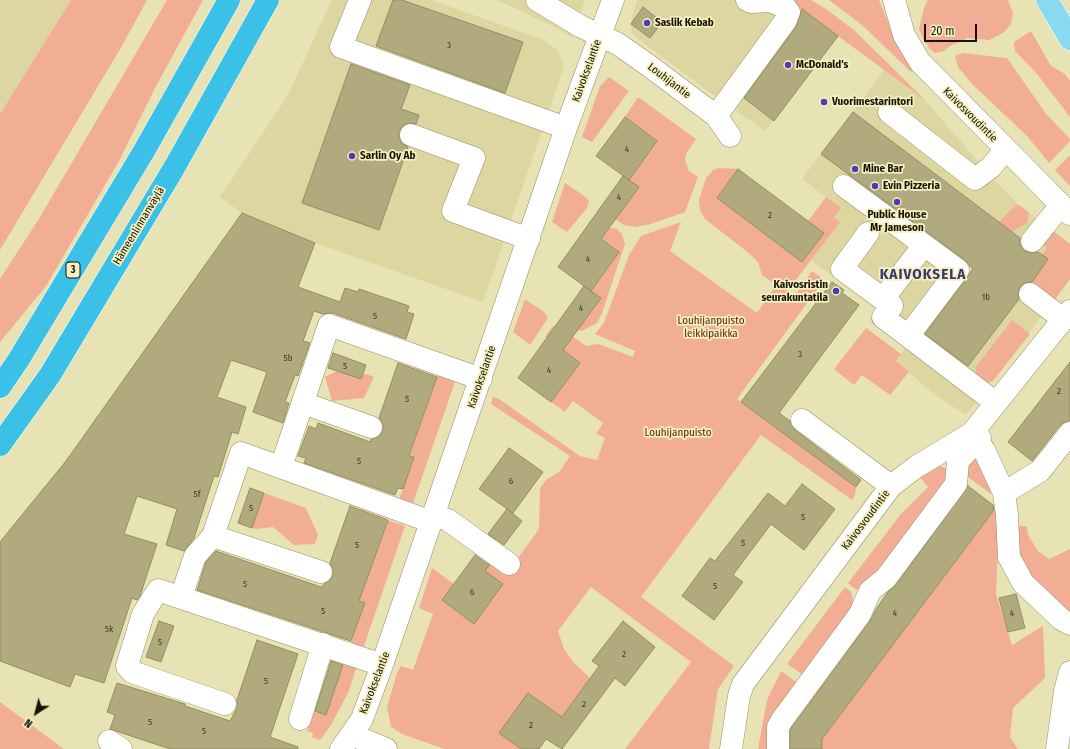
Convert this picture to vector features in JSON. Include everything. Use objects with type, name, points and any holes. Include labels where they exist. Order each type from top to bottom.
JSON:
[{"type":"highway","name":"3","points":[[0,387],[19,359],[144,151],[229,0]]},
{"type":"highway","name":"Hämeenlinnanväylä","points":[[0,446],[50,375],[174,168],[268,0]]},
{"type":"main road","points":[[1047,0],[1070,39]]},
{"type":"street","points":[[360,0],[341,47],[566,128]]},
{"type":"street","name":"Louhijantie","points":[[537,0],[563,7],[599,36],[618,44],[716,116],[730,136]]},
{"type":"street","name":"Kaivokselantie","points":[[346,742],[362,719],[382,665],[566,128],[613,0]]},
{"type":"street","points":[[716,116],[786,20],[789,12],[774,3],[751,2],[747,0]]},
{"type":"street","name":"Kaivosvoudintie","points":[[894,0],[904,35],[920,62],[1005,150],[1065,209]]},
{"type":"street","points":[[770,26],[774,3]]},
{"type":"street","points":[[889,112],[975,179],[991,167],[1005,150]]},
{"type":"street","points":[[411,135],[474,158],[453,211],[529,239]]},
{"type":"street","points":[[844,186],[958,270],[908,336]]},
{"type":"street","points":[[1032,241],[1065,209]]},
{"type":"street","points":[[868,233],[842,268],[892,306],[883,317],[996,403]]},
{"type":"street","points":[[883,299],[924,245]]},
{"type":"street","points":[[1030,294],[1067,315]]},
{"type":"street","name":"Kaivosvoudintie","points":[[731,749],[738,696],[743,684],[891,486],[916,467],[979,434],[996,403],[1067,315]]},
{"type":"street","points":[[281,467],[329,325],[481,379]]},
{"type":"street","points":[[303,403],[371,427]]},
{"type":"street","points":[[802,420],[891,486]]},
{"type":"street","points":[[1004,493],[1040,471],[1070,433]]},
{"type":"street","points":[[979,434],[984,450],[1004,493],[1007,515],[1009,557],[1023,583],[1061,619],[1070,624]]},
{"type":"street","points":[[778,749],[778,727],[782,720],[860,614],[870,591],[886,578],[956,484],[958,461],[979,434]]},
{"type":"street","points":[[181,597],[195,556],[213,536],[241,453],[433,519],[448,520],[509,564]]},
{"type":"street","points":[[213,536],[322,572]]},
{"type":"street","points":[[225,704],[132,672],[127,666],[143,614],[158,590],[382,665]]},
{"type":"street","points":[[300,719],[323,644]]},
{"type":"street","points":[[1057,749],[1065,691],[1070,672]]},
{"type":"street","points":[[346,742],[386,749]]},
{"type":"shaded area","points":[[0,0],[71,0],[0,114]]},
{"type":"shaded area","points":[[332,0],[431,0],[544,40],[557,50],[564,67],[483,302],[315,243],[242,213],[220,197],[288,95]]},
{"type":"shaded area","points":[[497,0],[585,0],[572,38],[557,28]]},
{"type":"shaded area","points":[[637,0],[789,0],[838,36],[765,131],[633,35],[630,25]]},
{"type":"shaded area","points":[[884,70],[925,100],[993,179],[1019,205],[1070,244],[1070,279],[966,415],[935,395],[896,361],[905,348],[869,321],[876,310],[811,260],[840,222],[834,217],[840,208],[802,179]]},
{"type":"green space","points":[[71,0],[147,0],[122,46],[0,250],[0,114]]},
{"type":"green space","points":[[167,0],[203,0],[154,90],[119,161],[46,286],[0,342],[0,279],[40,217]]},
{"type":"green space","points":[[789,0],[811,0],[826,9],[854,30],[925,100]]},
{"type":"green space","points":[[829,0],[879,0],[895,39],[913,70],[911,72],[862,25]]},
{"type":"green space","points":[[928,0],[1008,0],[1013,13],[1011,24],[1003,33],[989,40],[968,38],[950,46],[944,51],[935,53],[923,39],[919,29],[924,8]]},
{"type":"green space","points":[[1031,31],[1051,66],[1065,74],[1070,81],[1070,117],[1037,74],[1015,51],[1014,42]]},
{"type":"green space","points":[[963,53],[1007,58],[1047,115],[1070,139],[1070,141],[1049,163],[1027,136],[973,85],[958,67],[955,56]]},
{"type":"green space","points":[[609,77],[629,91],[592,142],[582,137],[600,86]]},
{"type":"green space","points":[[638,97],[696,139],[686,154],[685,160],[689,171],[698,177],[685,212],[651,224],[636,227],[624,225],[615,219],[628,180],[657,141],[625,117]]},
{"type":"green space","points":[[1070,155],[1070,186],[1055,170]]},
{"type":"green space","points":[[719,168],[738,169],[717,198],[802,261],[824,233],[808,221],[826,197],[841,208],[834,217],[840,222],[786,293],[793,298],[812,271],[824,280],[737,399],[856,487],[855,495],[852,500],[761,435],[641,597],[734,666],[718,689],[709,749],[625,749],[691,662],[591,587],[558,631],[564,649],[574,663],[590,678],[562,717],[529,693],[521,749],[444,749],[402,734],[391,727],[387,707],[397,673],[401,666],[413,670],[433,614],[419,608],[432,568],[454,584],[442,600],[474,623],[503,584],[483,570],[489,562],[507,573],[539,529],[540,488],[546,480],[560,471],[570,456],[491,404],[493,397],[499,399],[580,456],[597,460],[605,438],[596,434],[603,423],[573,401],[565,412],[551,402],[580,363],[545,337],[552,327],[557,325],[586,346],[598,344],[633,357],[635,351],[595,334],[604,323],[629,255],[641,236],[681,222],[670,251],[757,313],[776,285],[762,275],[758,262],[750,254],[705,219],[700,210],[699,200],[706,178],[713,170]]},
{"type":"green space","points":[[565,183],[586,197],[589,201],[587,208],[567,232],[552,222]]},
{"type":"green space","points":[[1016,205],[1019,205],[1029,212],[1027,223],[1012,232],[1005,227],[994,227]]},
{"type":"green space","points":[[588,225],[617,229],[622,234],[625,244],[602,313],[597,323],[582,331],[577,330],[600,298],[591,291],[619,252],[586,228]]},
{"type":"green space","points":[[1052,230],[1070,244],[1070,279],[1053,302],[1030,284],[1048,259],[1042,255],[1047,248],[1039,242]]},
{"type":"green space","points":[[525,299],[544,312],[548,318],[530,345],[513,332]]},
{"type":"green space","points":[[1012,320],[1030,334],[993,381],[985,382],[976,377],[976,367]]},
{"type":"green space","points":[[866,328],[901,354],[896,361],[909,372],[890,395],[862,375],[854,385],[834,369]]},
{"type":"green space","points":[[337,371],[361,379],[363,373],[374,377],[364,398],[332,401],[325,377]]},
{"type":"green space","points":[[438,374],[455,382],[413,503],[399,500],[414,457],[410,456]]},
{"type":"green space","points":[[975,455],[994,492],[991,494],[961,472]]},
{"type":"green space","points":[[940,466],[947,469],[951,478],[864,590],[855,589],[848,583],[901,514],[928,487],[919,476]]},
{"type":"green space","points":[[264,493],[306,508],[318,535],[315,544],[294,545],[273,527],[252,528]]},
{"type":"green space","points":[[996,507],[998,548],[996,594],[1012,645],[1043,626],[1045,678],[1013,708],[1010,737],[1018,749],[822,749],[822,739]]},
{"type":"green space","points":[[388,520],[405,526],[363,649],[351,643],[365,603],[359,601]]},
{"type":"green space","points":[[1013,526],[1027,526],[1028,535],[1038,551],[1049,559],[1070,549],[1070,618],[1020,571]]},
{"type":"green space","points":[[845,587],[851,592],[853,599],[851,614],[808,678],[787,664]]},
{"type":"green space","points":[[345,660],[357,665],[349,691],[331,725],[320,740],[312,737],[313,733],[307,731],[313,710],[326,715]]},
{"type":"green space","points":[[781,671],[802,686],[774,749],[758,749],[767,700]]},
{"type":"green space","points":[[0,702],[64,749],[0,749]]},
{"type":"building","points":[[393,0],[402,0],[523,42],[505,93],[376,46]]},
{"type":"building","points":[[643,7],[662,22],[650,38],[631,24]]},
{"type":"building","points":[[802,9],[838,36],[774,121],[744,98],[796,27]]},
{"type":"building","name":"Sarlin Oy Ab","points":[[351,64],[410,85],[401,109],[419,115],[416,124],[408,123],[399,131],[401,143],[408,147],[379,230],[302,203]]},
{"type":"building","points":[[853,112],[1020,238],[1020,245],[1024,251],[1030,253],[1038,252],[1048,259],[1032,282],[1025,283],[1020,287],[1018,293],[1019,299],[968,366],[925,334],[973,269],[965,260],[821,154]]},
{"type":"building","points":[[625,117],[657,141],[629,180],[596,156]]},
{"type":"building","points":[[738,169],[824,233],[802,262],[717,198]]},
{"type":"building","points":[[623,176],[639,187],[601,239],[619,252],[591,291],[558,267]]},
{"type":"building","points":[[242,213],[315,243],[298,287],[340,302],[345,288],[358,292],[359,289],[409,306],[407,312],[414,314],[406,339],[333,313],[323,314],[314,311],[303,341],[310,343],[298,376],[295,375],[285,402],[289,403],[283,423],[253,412],[267,372],[231,360],[217,397],[246,407],[238,434],[232,432],[218,477],[214,476],[194,538],[184,551],[166,545],[177,509],[137,496],[124,534],[157,544],[140,596],[137,600],[132,598],[104,683],[75,674],[70,687],[0,661],[0,542],[66,461]]},
{"type":"building","points":[[832,282],[844,290],[842,293],[859,305],[779,413],[790,421],[795,430],[861,480],[856,487],[741,402]]},
{"type":"building","points":[[584,286],[601,298],[563,350],[580,363],[551,402],[518,378]]},
{"type":"building","points":[[333,353],[366,365],[361,379],[328,368]]},
{"type":"building","points":[[1070,362],[1070,420],[1060,425],[1032,461],[1008,442]]},
{"type":"building","points":[[398,363],[437,377],[409,456],[414,457],[403,489],[398,488],[395,495],[304,463],[306,458],[298,456],[309,426],[316,429],[318,423],[370,442],[371,439],[379,436],[383,431],[383,425],[379,418]]},
{"type":"building","points":[[509,448],[543,472],[513,513],[479,489]]},
{"type":"building","points":[[802,484],[835,509],[804,550],[771,524],[733,575],[743,582],[714,620],[682,596],[710,558],[715,561],[768,493],[785,506]]},
{"type":"building","points":[[968,486],[993,505],[994,510],[822,739],[822,749],[790,749],[790,730],[792,727],[870,621],[876,609],[888,592],[896,585]]},
{"type":"building","points":[[250,488],[264,493],[252,528],[238,523]]},
{"type":"building","points":[[350,506],[388,520],[359,601],[365,603],[351,641],[197,590],[206,562],[216,551],[321,587],[333,576],[333,569],[330,563]]},
{"type":"building","points":[[507,509],[522,521],[504,545],[488,534]]},
{"type":"building","points":[[475,555],[489,565],[485,571],[503,584],[474,624],[442,600]]},
{"type":"building","points":[[1016,594],[1025,628],[1008,632],[999,598]]},
{"type":"building","points":[[159,621],[174,626],[161,662],[146,657]]},
{"type":"building","points":[[623,621],[655,647],[625,686],[615,678],[562,749],[546,739],[539,749],[521,749],[499,733],[528,693],[562,717],[599,666],[592,661]]},
{"type":"building","points":[[257,640],[298,654],[270,737],[298,747],[298,749],[170,749],[110,729],[115,715],[107,712],[117,683],[185,704],[185,706],[230,721],[237,708],[237,700]]},
{"type":"building","points":[[331,661],[343,665],[326,715],[315,711]]},
{"type":"place","name":"Saslik Kebab","points":[[647,23]]},
{"type":"place","name":"McDonald's","points":[[788,65]]},
{"type":"place","name":"Vuorimestarintori","points":[[824,102]]},
{"type":"place","name":"Sarlin Oy Ab","points":[[352,156]]},
{"type":"place","name":"Mine Bar","points":[[855,169]]},
{"type":"place","name":"Evin Pizzeria","points":[[875,186]]},
{"type":"place","name":"Public House Mr Jameson","points":[[897,202]]},
{"type":"place","name":"Kaivosristin seurakuntatila","points":[[836,291]]},
{"type":"district","name":"KAIVOKSELA","points":[[923,275]]},
{"type":"park label","name":"Louhijanpuisto leikkipaikka","points":[[711,327]]},
{"type":"park label","name":"Louhijanpuisto","points":[[678,433]]}]
